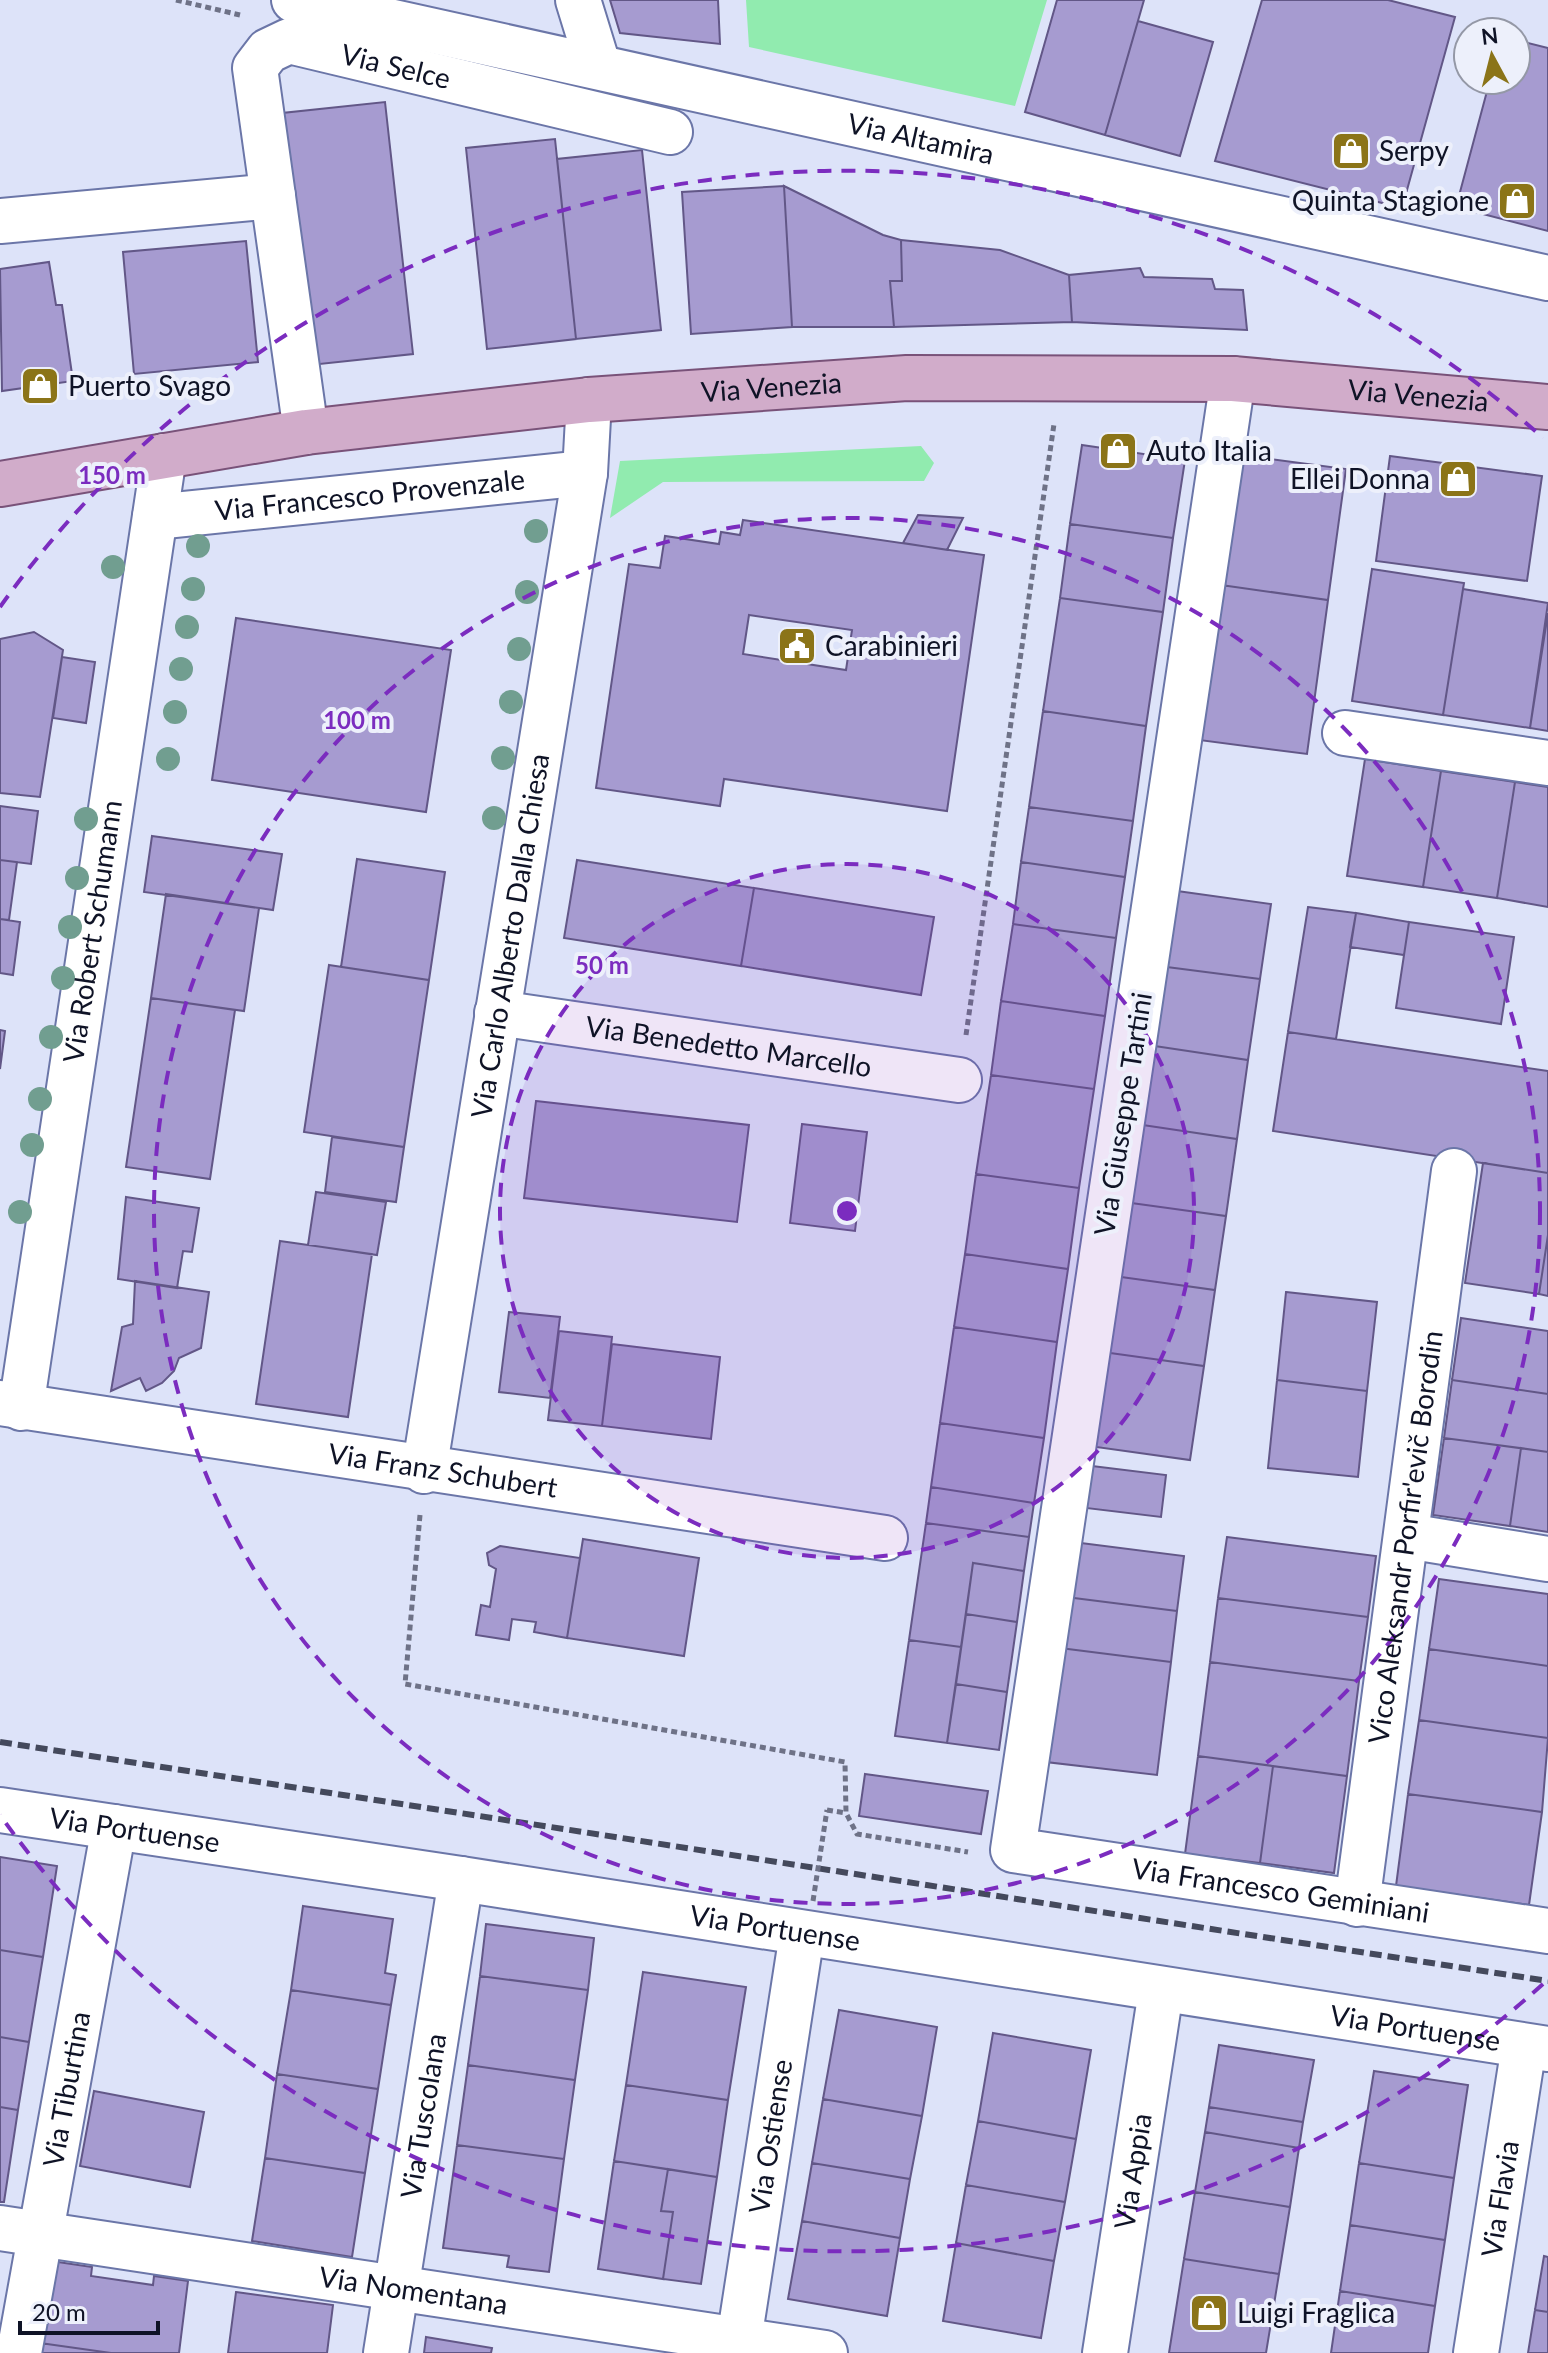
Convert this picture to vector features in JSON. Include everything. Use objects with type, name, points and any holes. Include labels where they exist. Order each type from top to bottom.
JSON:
[{"type":"main road","name":"Via Venezia","points":[[0,484],[306,432],[589,400],[907,378],[1233,379],[1548,407]]},
{"type":"street","name":"Via Altamira","points":[[294,0],[1548,278]]},
{"type":"street","points":[[578,0],[598,65]]},
{"type":"street","name":"Via Selce","points":[[306,432],[255,68],[268,51],[289,41],[670,132]]},
{"type":"street","points":[[0,221],[273,196]]},
{"type":"street","name":"Via Giuseppe Tartini","points":[[1013,1850],[1233,379]]},
{"type":"street","name":"Via Carlo Alberto Dalla Chiesa","points":[[424,1471],[585,473],[589,400]]},
{"type":"street","name":"Via Robert Schumann","points":[[10,1406],[164,456]]},
{"type":"street","name":"Via Francesco Provenzale","points":[[155,517],[585,473]]},
{"type":"street","points":[[1345,733],[1548,763]]},
{"type":"street","name":"Via Benedetto Marcello","points":[[497,1013],[959,1080]]},
{"type":"street","name":"Vico Aleksandr Porfir'evič Borodin","points":[[1357,1904],[1454,1171]]},
{"type":"street","name":"Via Franz Schubert","points":[[10,1406],[424,1471],[885,1538]]},
{"type":"street","points":[[1407,1536],[1548,1559]]},
{"type":"street","name":"Via Portuense","points":[[0,1810],[461,1879],[808,1917],[1161,1991],[1536,2048]]},
{"type":"street","name":"Via Tiburtina","points":[[19,2353],[20,2230],[114,1827]]},
{"type":"street","name":"Via Francesco Geminiani","points":[[1013,1850],[1548,1931]]},
{"type":"street","name":"Via Tuscolana","points":[[386,2353],[461,1879]]},
{"type":"street","name":"Via Ostiense","points":[[739,2340],[808,1917]]},
{"type":"street","name":"Via Appia","points":[[1105,2353],[1161,1991]]},
{"type":"street","name":"Via Flavia","points":[[1476,2353],[1536,2048]]},
{"type":"street","name":"Via Nomentana","points":[[20,2230],[825,2353]]},
{"type":"path","points":[[959,1080],[1061,377]]},
{"type":"path","points":[[424,1471],[405,1684],[845,1762],[846,1813],[857,1834],[977,1854],[1013,1850]]},
{"type":"path","points":[[808,1917],[827,1810],[846,1813]]},
{"type":"green space","points":[[746,0],[1047,0],[1015,106],[749,47]]},
{"type":"green space","points":[[921,446],[934,463],[924,481],[663,482],[610,518],[620,461]]},
{"type":"building","points":[[610,0],[718,0],[720,44],[620,33]]},
{"type":"building","points":[[1057,0],[1144,0],[1105,135],[1025,112]]},
{"type":"building","points":[[1262,0],[1388,0],[1452,16],[1452,28],[1402,208],[1215,161]]},
{"type":"building","points":[[1138,21],[1213,42],[1180,156],[1105,135]]},
{"type":"building","points":[[1532,44],[1548,48],[1548,231],[1456,207],[1486,96],[1532,96]]},
{"type":"building","points":[[385,102],[413,354],[301,366],[273,114]]},
{"type":"building","points":[[555,139],[576,339],[487,349],[466,148]]},
{"type":"building","points":[[642,150],[661,330],[576,339],[557,159]]},
{"type":"building","points":[[784,186],[792,327],[691,334],[682,192]]},
{"type":"building","points":[[784,186],[883,235],[901,240],[902,281],[890,281],[894,327],[792,327]]},
{"type":"building","points":[[901,240],[1000,250],[1069,275],[1072,322],[894,327],[890,281],[902,281]]},
{"type":"building","points":[[246,241],[258,362],[134,374],[123,252]]},
{"type":"building","points":[[49,262],[56,305],[62,305],[73,381],[2,391],[0,269]]},
{"type":"building","points":[[1140,268],[1144,277],[1212,279],[1215,289],[1243,290],[1247,330],[1072,322],[1069,275]]},
{"type":"building","points":[[1082,445],[1185,460],[1173,538],[1070,524]]},
{"type":"building","points":[[1239,455],[1346,469],[1328,600],[1221,585]]},
{"type":"building","points":[[1390,456],[1542,476],[1527,581],[1376,561]]},
{"type":"building","points":[[918,515],[963,518],[947,550],[903,543]]},
{"type":"building","points":[[743,520],[984,555],[947,811],[724,779],[720,806],[596,788],[629,564],[660,568],[665,536],[719,544],[721,532],[740,535]],"holes":[[[749,615],[852,630],[846,670],[743,654]]]},
{"type":"building","points":[[1070,524],[1173,538],[1163,612],[1060,598]]},
{"type":"building","points":[[1372,569],[1464,583],[1443,715],[1352,701]]},
{"type":"building","points":[[1221,585],[1328,600],[1307,754],[1199,740]]},
{"type":"building","points":[[1463,589],[1548,603],[1530,728],[1443,715]]},
{"type":"building","points":[[1060,598],[1163,612],[1146,726],[1043,711]]},
{"type":"building","points":[[1548,613],[1548,731],[1530,728]]},
{"type":"building","points":[[236,618],[451,650],[426,812],[212,780]]},
{"type":"building","points":[[34,632],[63,650],[40,797],[0,793],[0,639]]},
{"type":"building","points":[[62,657],[95,662],[86,723],[53,718]]},
{"type":"building","points":[[1043,711],[1146,726],[1133,821],[1029,807]]},
{"type":"building","points":[[1365,759],[1441,771],[1423,887],[1347,876]]},
{"type":"building","points":[[1441,771],[1515,782],[1497,898],[1423,887]]},
{"type":"building","points":[[1515,782],[1548,787],[1548,907],[1497,898]]},
{"type":"building","points":[[0,806],[38,811],[31,864],[0,860]]},
{"type":"building","points":[[1029,807],[1133,821],[1125,877],[1021,862]]},
{"type":"building","points":[[152,836],[282,854],[273,910],[144,892]]},
{"type":"building","points":[[357,859],[445,872],[429,980],[341,967]]},
{"type":"building","points":[[0,860],[17,862],[9,920],[0,919]]},
{"type":"building","points":[[577,860],[754,888],[741,966],[564,938]]},
{"type":"building","points":[[1021,862],[1125,877],[1116,938],[1013,924]]},
{"type":"building","points":[[754,888],[934,917],[921,995],[741,966]]},
{"type":"building","points":[[1170,890],[1271,904],[1260,979],[1159,966]]},
{"type":"building","points":[[166,894],[259,908],[244,1011],[151,998]]},
{"type":"building","points":[[1308,907],[1356,913],[1336,1039],[1288,1032]]},
{"type":"building","points":[[1356,913],[1409,922],[1404,955],[1350,947]]},
{"type":"building","points":[[0,919],[20,922],[13,975],[0,973]]},
{"type":"building","points":[[1409,922],[1514,937],[1501,1024],[1396,1008]]},
{"type":"building","points":[[1013,924],[1116,938],[1105,1016],[1001,1001]]},
{"type":"building","points":[[329,965],[429,980],[404,1147],[304,1132]]},
{"type":"building","points":[[1159,966],[1260,979],[1248,1060],[1148,1045]]},
{"type":"building","points":[[151,998],[235,1010],[210,1179],[126,1167]]},
{"type":"building","points":[[1001,1001],[1105,1016],[1094,1089],[991,1075]]},
{"type":"building","points":[[0,1030],[5,1031],[0,1069]]},
{"type":"building","points":[[1288,1032],[1548,1071],[1548,1173],[1273,1131]]},
{"type":"building","points":[[1148,1045],[1248,1060],[1237,1139],[1136,1124]]},
{"type":"building","points":[[991,1075],[1094,1089],[1079,1188],[976,1174]]},
{"type":"building","points":[[536,1101],[749,1125],[737,1222],[524,1198]]},
{"type":"building","points":[[802,1124],[867,1132],[855,1231],[790,1223]]},
{"type":"building","points":[[1136,1124],[1237,1139],[1226,1216],[1124,1202]]},
{"type":"building","points":[[332,1137],[404,1147],[396,1202],[325,1192]]},
{"type":"building","points":[[1483,1163],[1548,1173],[1548,1235],[1539,1294],[1465,1283]]},
{"type":"building","points":[[976,1174],[1079,1188],[1068,1269],[965,1254]]},
{"type":"building","points":[[316,1192],[386,1202],[377,1255],[308,1245]]},
{"type":"building","points":[[126,1197],[199,1208],[192,1252],[183,1251],[177,1288],[118,1279]]},
{"type":"building","points":[[1124,1202],[1226,1216],[1215,1290],[1114,1276]]},
{"type":"building","points":[[1548,1235],[1548,1296],[1539,1294]]},
{"type":"building","points":[[280,1241],[372,1254],[348,1417],[256,1404]]},
{"type":"building","points":[[965,1254],[1068,1269],[1057,1342],[954,1327]]},
{"type":"building","points":[[1114,1276],[1215,1290],[1204,1366],[1103,1352]]},
{"type":"building","points":[[135,1281],[209,1292],[201,1348],[179,1358],[174,1371],[162,1383],[146,1391],[140,1378],[111,1391],[122,1327],[133,1324]]},
{"type":"building","points":[[1286,1292],[1377,1302],[1367,1391],[1277,1380]]},
{"type":"building","points":[[509,1312],[560,1317],[550,1398],[499,1392]]},
{"type":"building","points":[[1461,1318],[1548,1331],[1548,1394],[1452,1380]]},
{"type":"building","points":[[954,1327],[1057,1342],[1044,1438],[940,1423]]},
{"type":"building","points":[[559,1331],[612,1337],[602,1426],[548,1420]]},
{"type":"building","points":[[612,1344],[720,1357],[711,1439],[602,1426]]},
{"type":"building","points":[[1103,1352],[1204,1366],[1190,1460],[1089,1446]]},
{"type":"building","points":[[1277,1380],[1367,1391],[1358,1477],[1268,1468]]},
{"type":"building","points":[[1452,1380],[1548,1394],[1548,1452],[1444,1438]]},
{"type":"building","points":[[940,1423],[1044,1438],[1034,1503],[931,1487]]},
{"type":"building","points":[[1444,1438],[1521,1448],[1510,1526],[1433,1515]]},
{"type":"building","points":[[1521,1448],[1548,1452],[1548,1532],[1510,1526]]},
{"type":"building","points":[[1092,1466],[1166,1475],[1161,1517],[1086,1508]]},
{"type":"building","points":[[931,1487],[1034,1503],[1029,1537],[926,1523]]},
{"type":"building","points":[[926,1523],[1029,1537],[1024,1571],[973,1563],[961,1647],[909,1640]]},
{"type":"building","points":[[1227,1537],[1376,1556],[1368,1617],[1218,1598]]},
{"type":"building","points":[[583,1539],[699,1558],[684,1656],[567,1638]]},
{"type":"building","points":[[1073,1542],[1184,1556],[1177,1611],[1066,1597]]},
{"type":"building","points":[[500,1546],[580,1558],[567,1638],[534,1632],[536,1622],[512,1619],[509,1640],[476,1635],[481,1605],[490,1607],[496,1569],[489,1565],[487,1553]]},
{"type":"building","points":[[973,1563],[1024,1571],[1017,1622],[966,1614]]},
{"type":"building","points":[[1439,1579],[1548,1594],[1548,1666],[1429,1649]]},
{"type":"building","points":[[1066,1597],[1177,1611],[1171,1662],[1060,1648]]},
{"type":"building","points":[[1218,1598],[1368,1617],[1359,1681],[1210,1662]]},
{"type":"building","points":[[966,1614],[1017,1622],[1007,1692],[956,1684]]},
{"type":"building","points":[[909,1640],[961,1647],[947,1743],[895,1736]]},
{"type":"building","points":[[1060,1648],[1171,1662],[1157,1775],[1046,1762]]},
{"type":"building","points":[[1429,1649],[1548,1666],[1548,1738],[1419,1720]]},
{"type":"building","points":[[1210,1662],[1359,1681],[1347,1776],[1198,1756]]},
{"type":"building","points":[[956,1684],[1007,1692],[999,1750],[947,1743]]},
{"type":"building","points":[[1419,1720],[1548,1738],[1542,1812],[1408,1794]]},
{"type":"building","points":[[1198,1756],[1273,1766],[1260,1863],[1185,1854]]},
{"type":"building","points":[[1273,1766],[1347,1776],[1334,1873],[1260,1863]]},
{"type":"building","points":[[865,1774],[988,1791],[981,1834],[859,1816]]},
{"type":"building","points":[[1408,1794],[1542,1812],[1529,1905],[1396,1886]]},
{"type":"building","points":[[0,1857],[57,1866],[43,1957],[0,1950]]},
{"type":"building","points":[[303,1906],[393,1919],[385,1973],[396,1975],[391,2005],[291,1990]]},
{"type":"building","points":[[486,1924],[594,1938],[588,1990],[480,1976]]},
{"type":"building","points":[[0,1950],[43,1957],[29,2042],[0,2037]]},
{"type":"building","points":[[643,1972],[746,1987],[728,2100],[626,2085]]},
{"type":"building","points":[[480,1976],[588,1990],[575,2080],[468,2065]]},
{"type":"building","points":[[291,1990],[391,2005],[378,2089],[277,2074]]},
{"type":"building","points":[[839,2010],[937,2027],[922,2116],[823,2099]]},
{"type":"building","points":[[993,2033],[1091,2050],[1076,2139],[978,2121]]},
{"type":"building","points":[[0,2037],[29,2042],[18,2110],[0,2107]]},
{"type":"building","points":[[1219,2045],[1314,2060],[1303,2122],[1209,2107]]},
{"type":"building","points":[[468,2065],[575,2080],[564,2159],[457,2145]]},
{"type":"building","points":[[1374,2071],[1468,2085],[1454,2178],[1359,2163]]},
{"type":"building","points":[[277,2074],[378,2089],[365,2173],[265,2158]]},
{"type":"building","points":[[626,2085],[728,2100],[717,2177],[614,2161]]},
{"type":"building","points":[[94,2091],[204,2112],[190,2187],[80,2166]]},
{"type":"building","points":[[823,2099],[922,2116],[910,2179],[812,2163]]},
{"type":"building","points":[[0,2107],[18,2110],[4,2202],[0,2202]]},
{"type":"building","points":[[1209,2107],[1303,2122],[1299,2148],[1205,2132]]},
{"type":"building","points":[[978,2121],[1076,2139],[1065,2202],[966,2185]]},
{"type":"building","points":[[1205,2132],[1299,2148],[1290,2207],[1195,2192]]},
{"type":"building","points":[[457,2145],[564,2159],[549,2272],[507,2267],[509,2256],[443,2248]]},
{"type":"building","points":[[265,2158],[365,2173],[352,2257],[252,2241]]},
{"type":"building","points":[[614,2161],[668,2169],[661,2211],[673,2212],[663,2279],[598,2269]]},
{"type":"building","points":[[812,2163],[910,2179],[900,2238],[802,2221]]},
{"type":"building","points":[[1359,2163],[1454,2178],[1445,2240],[1350,2225]]},
{"type":"building","points":[[668,2169],[717,2177],[701,2284],[663,2279],[673,2212],[661,2211]]},
{"type":"building","points":[[966,2185],[1065,2202],[1054,2261],[956,2243]]},
{"type":"building","points":[[1195,2192],[1290,2207],[1279,2274],[1184,2259]]},
{"type":"building","points":[[802,2221],[900,2238],[887,2316],[788,2299]]},
{"type":"building","points":[[1350,2225],[1445,2240],[1435,2306],[1340,2291]]},
{"type":"building","points":[[956,2243],[1054,2261],[1041,2338],[943,2321]]},
{"type":"building","points":[[1544,2256],[1548,2257],[1548,2312],[1535,2310]]},
{"type":"building","points":[[1184,2259],[1279,2274],[1266,2353],[1169,2353]]},
{"type":"building","points":[[51,2261],[92,2267],[91,2276],[153,2285],[154,2276],[188,2281],[179,2353],[111,2353],[40,2343]]},
{"type":"building","points":[[1340,2291],[1435,2306],[1428,2353],[1331,2353]]},
{"type":"building","points":[[236,2292],[333,2305],[327,2353],[228,2353]]},
{"type":"building","points":[[1535,2310],[1548,2312],[1548,2353],[1528,2353]]},
{"type":"building","points":[[426,2337],[492,2348],[491,2353],[424,2353]]},
{"type":"building","points":[[40,2343],[111,2353],[39,2353]]},
{"type":"railway","points":[[0,1742],[1548,1981]]},
{"type":"place","name":"Serpy","points":[[1351,151]]},
{"type":"place","name":"Quinta Stagione","points":[[1517,201]]},
{"type":"place","name":"Puerto Svago","points":[[40,386]]},
{"type":"place","name":"Auto Italia","points":[[1118,451]]},
{"type":"place","name":"Ellei Donna","points":[[1458,479]]},
{"type":"place","name":"Carabinieri","points":[[797,646]]},
{"type":"place","name":"Luigi Fraglica","points":[[1209,2313]]}]
